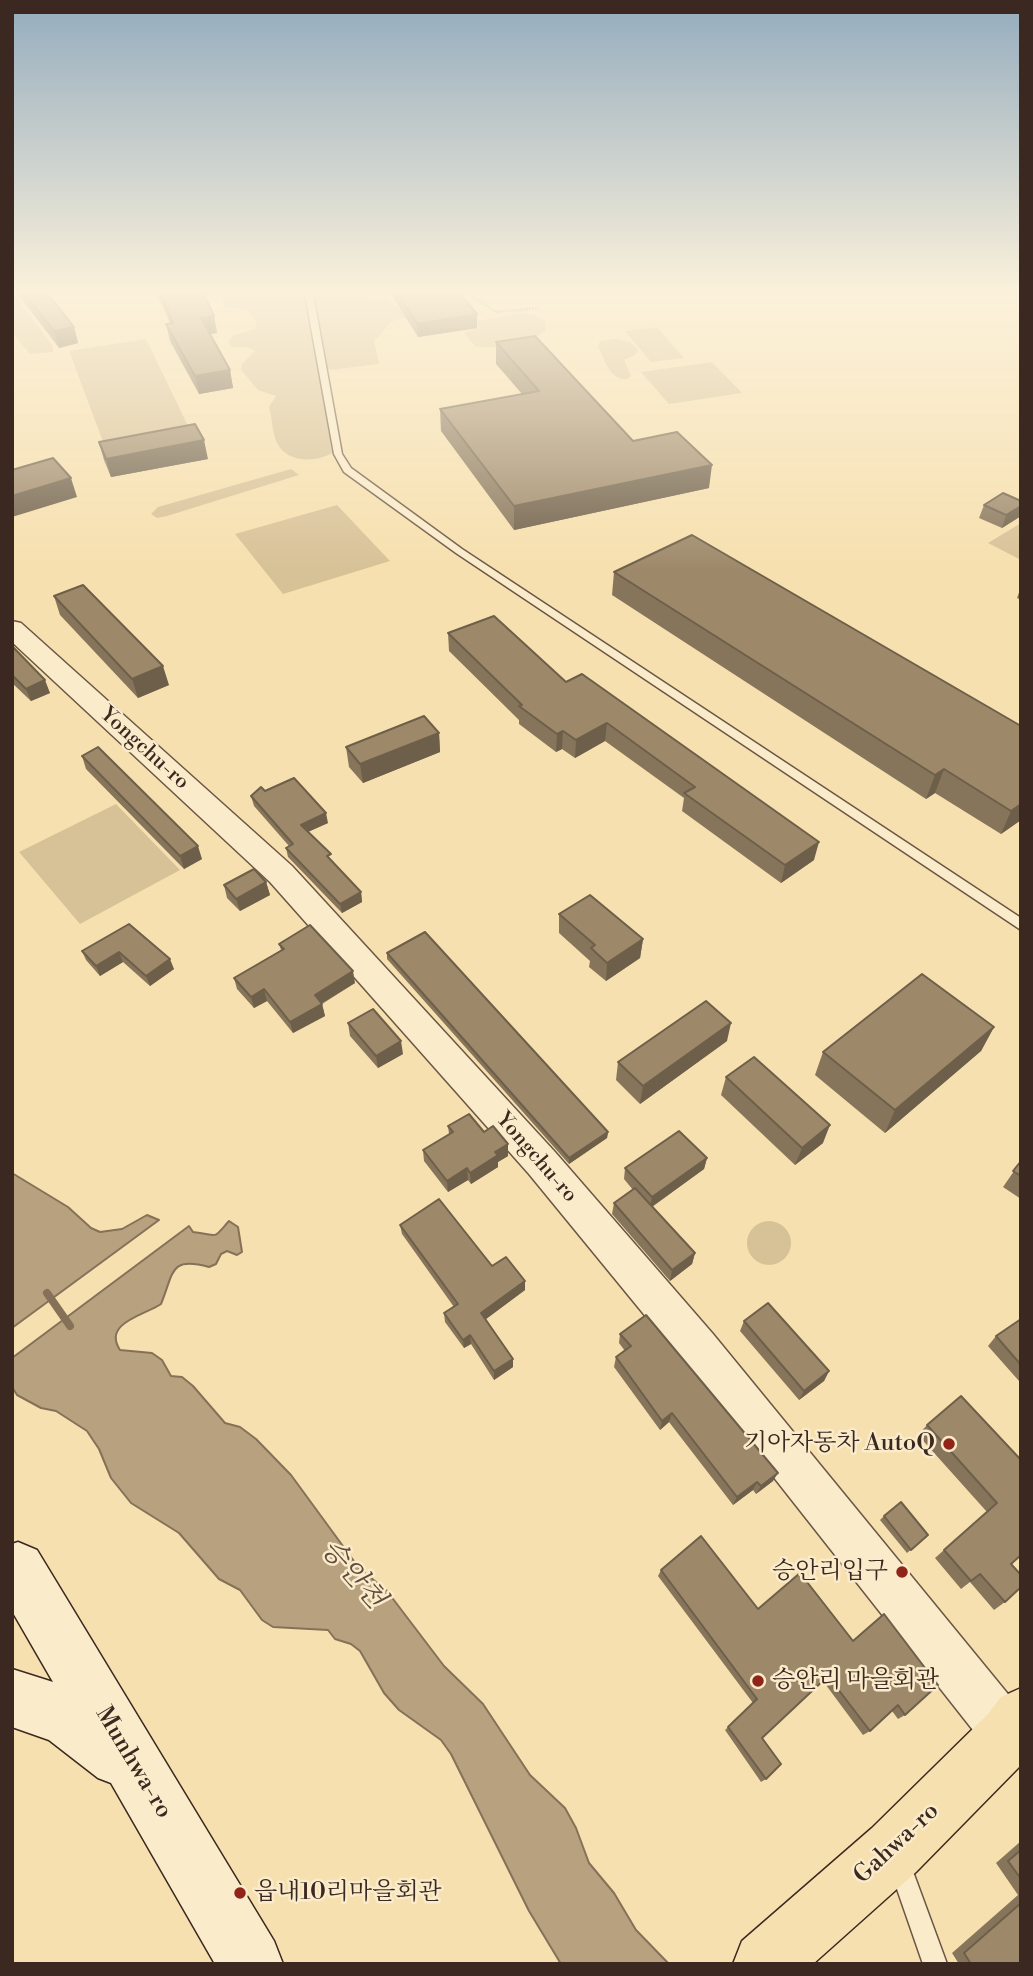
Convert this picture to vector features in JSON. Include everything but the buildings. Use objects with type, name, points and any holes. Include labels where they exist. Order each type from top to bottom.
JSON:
[{"type":"main road","name":"Munhwa-ro","points":[[12,1573],[18,1569],[251,1964]]},
{"type":"main road","points":[[12,1698],[38,1703],[74,1722],[108,1746],[145,1784]]},
{"type":"main road","name":"Gahwa-ro","points":[[765,1964],[894,1850],[1015,1726]]},
{"type":"street","name":"Yongchu-ro","points":[[12,628],[281,874],[541,1163],[1015,1726]]},
{"type":"lane","points":[[326,386],[338,454],[347,470],[459,551],[1021,925]]},
{"type":"lane","points":[[894,1850],[935,1964]]},
{"type":"shaded area","points":[[82,386],[169,386],[191,432],[105,447]]},
{"type":"shaded area","points":[[255,386],[321,386],[332,453],[309,459],[286,454],[276,441],[269,407],[276,396]]},
{"type":"shaded area","points":[[653,386],[735,386],[742,393],[669,404]]},
{"type":"shaded area","points":[[291,469],[299,475],[167,516],[157,518],[151,514],[158,507]]},
{"type":"shaded area","points":[[337,505],[390,561],[283,594],[235,534]]},
{"type":"shaded area","points":[[1021,523],[1021,560],[988,543]]},
{"type":"shaded area","points":[[116,804],[180,870],[80,924],[19,852]]},
{"type":"shaded area","points":[[769,1221],[785,1227],[791,1243],[785,1259],[769,1265],[753,1259],[747,1243],[753,1227]]},
{"type":"water","points":[[12,1173],[68,1207],[91,1228],[100,1232],[122,1229],[147,1215],[159,1220],[12,1328]]},
{"type":"water","points":[[229,1221],[238,1227],[242,1252],[237,1255],[227,1251],[221,1254],[216,1264],[209,1267],[186,1264],[175,1270],[161,1304],[121,1326],[116,1341],[120,1350],[152,1353],[162,1360],[171,1376],[182,1377],[193,1386],[225,1423],[240,1427],[256,1439],[291,1475],[359,1568],[387,1591],[444,1666],[483,1704],[530,1775],[565,1808],[589,1863],[614,1893],[636,1930],[669,1964],[561,1964],[529,1911],[451,1754],[441,1740],[399,1710],[384,1693],[360,1651],[351,1644],[335,1639],[328,1630],[273,1627],[262,1620],[240,1590],[219,1579],[179,1533],[131,1503],[111,1478],[99,1449],[87,1431],[56,1411],[41,1408],[17,1395],[12,1387],[12,1358],[189,1226],[193,1232],[214,1235]]},
{"type":"waterway","name":"승안천","points":[[47,1293],[70,1326]]},
{"type":"place","name":"기아자동차 AutoQ","points":[[949,1444]]},
{"type":"place","name":"승안리입구","points":[[902,1572]]},
{"type":"place","name":"승안리 마을회관","points":[[758,1681]]},
{"type":"place","name":"읍내10리마을회관","points":[[240,1893]]}]
